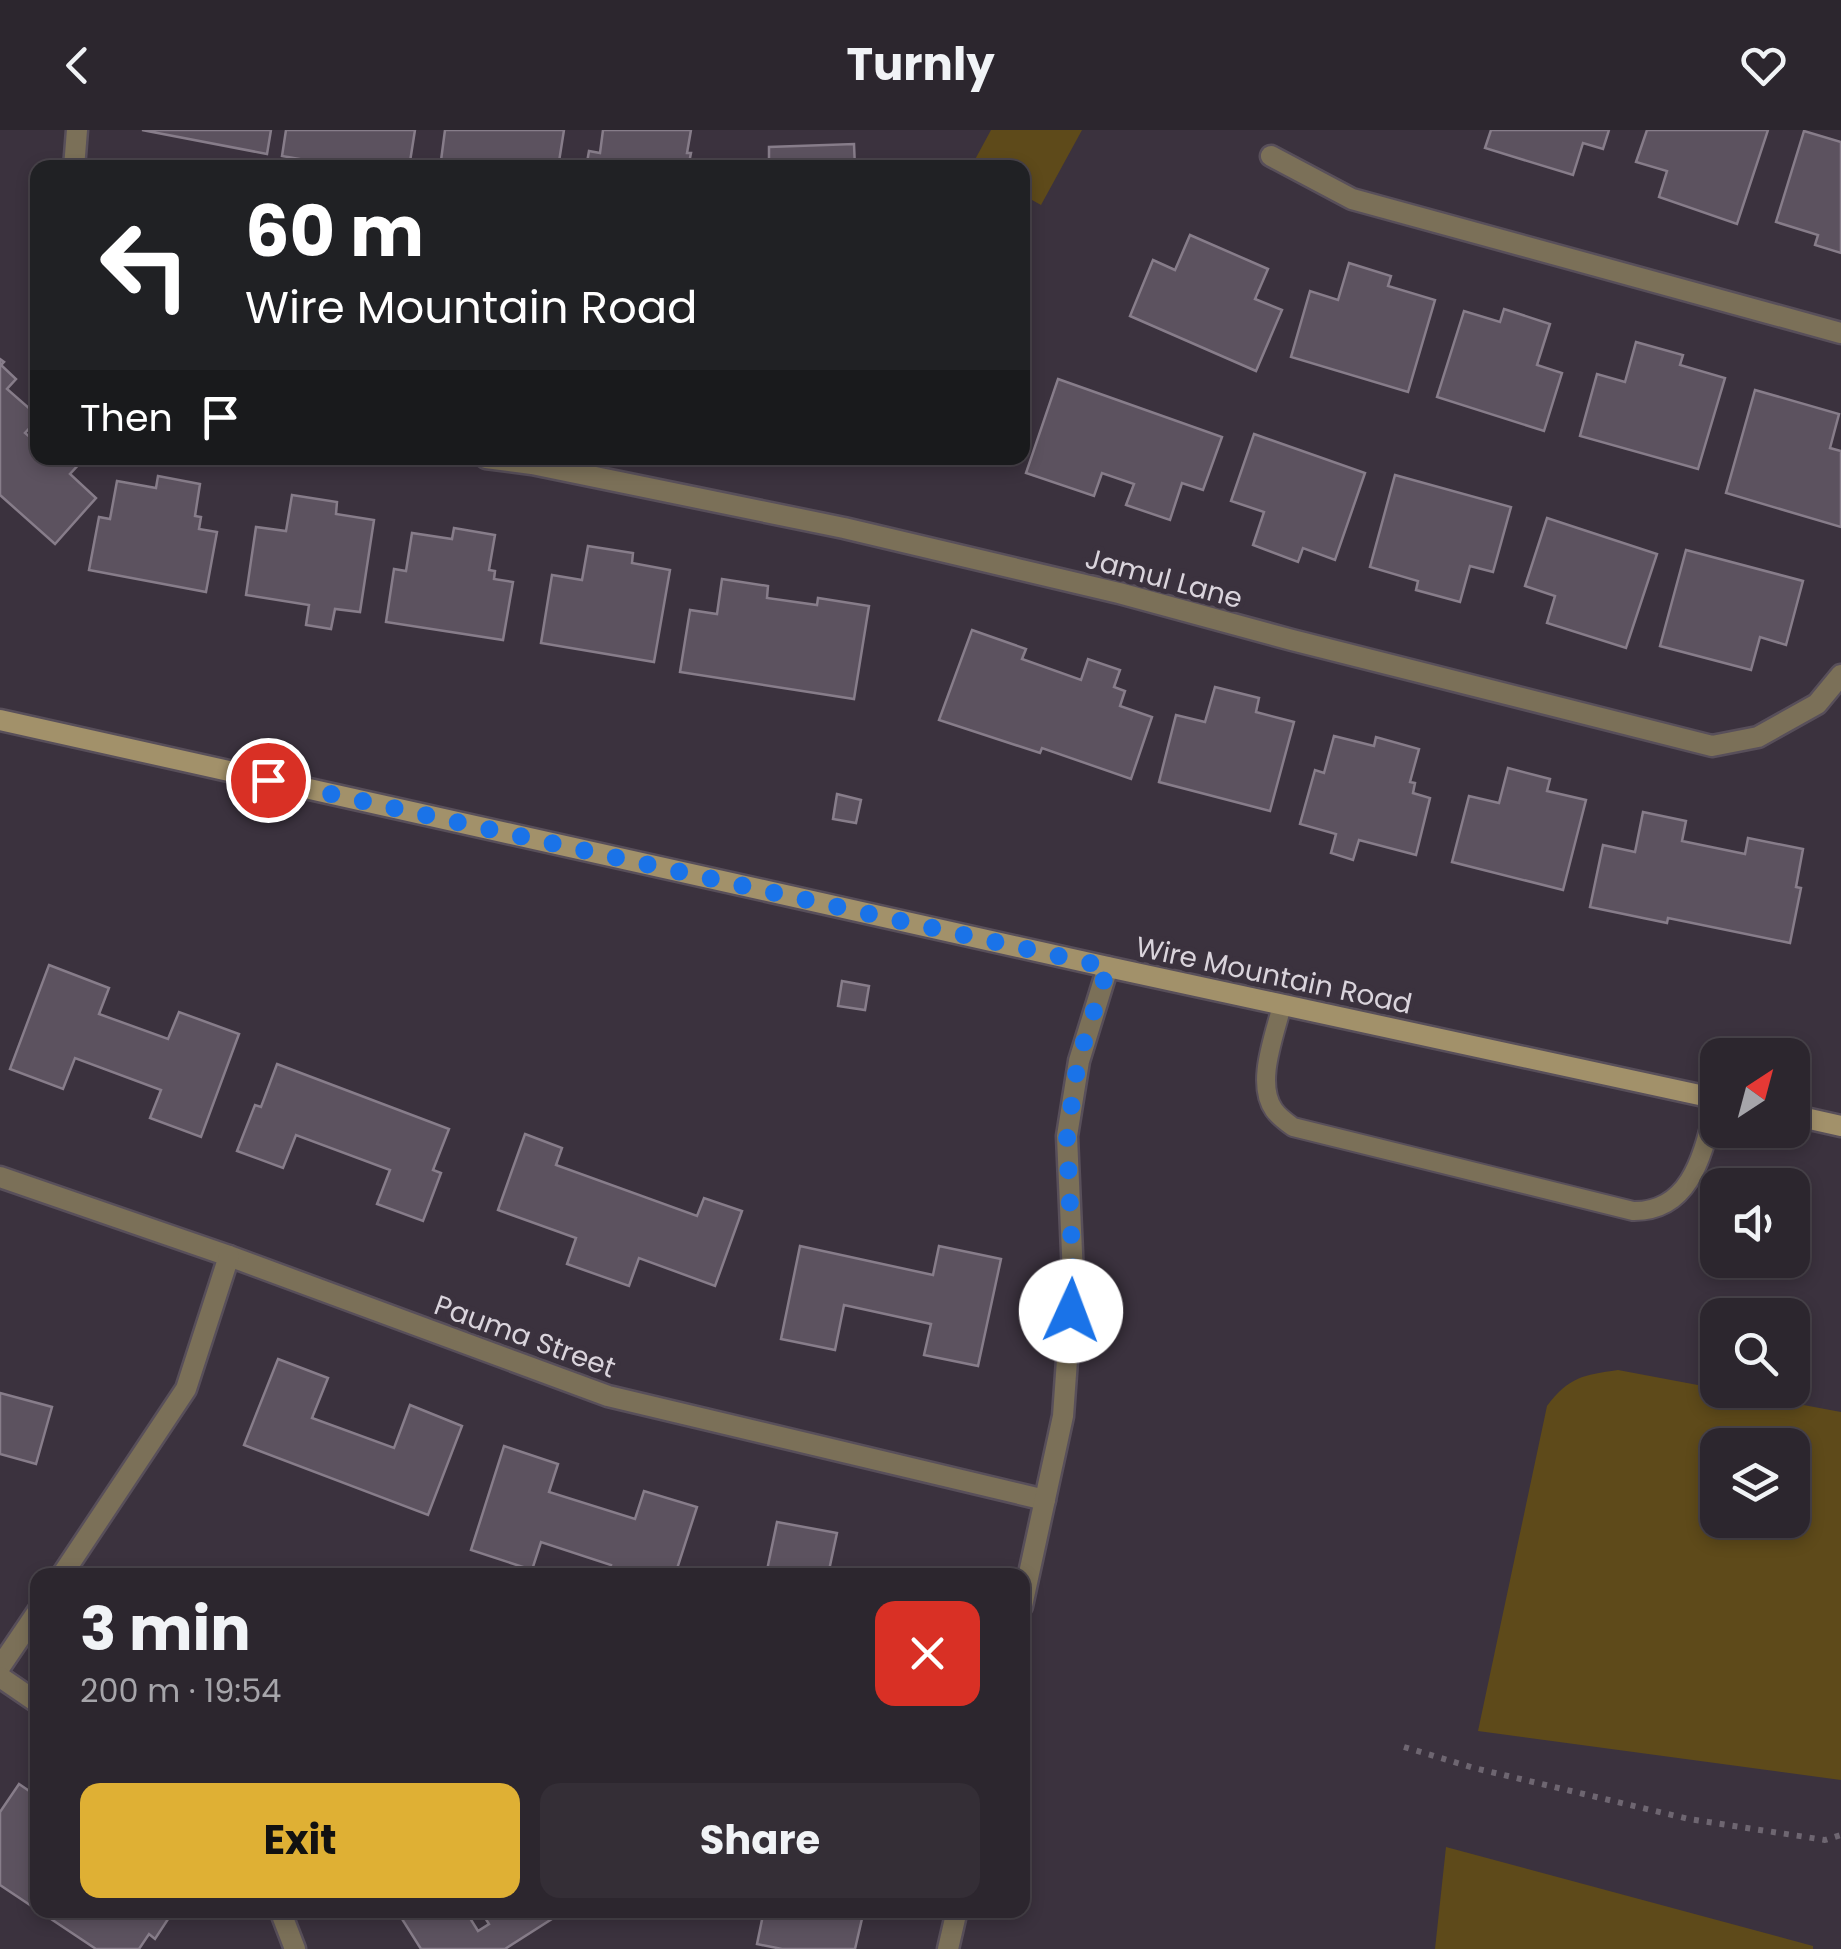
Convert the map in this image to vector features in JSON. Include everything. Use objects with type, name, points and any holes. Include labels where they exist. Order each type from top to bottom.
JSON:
[{"type":"main road","name":"Wire Mountain Road","points":[[0,720],[1700,1095]]},
{"type":"main road","points":[[1810,1119],[1841,1126]]},
{"type":"street","points":[[75,160],[77,130]]},
{"type":"street","points":[[1271,156],[1352,199],[1841,333]]},
{"type":"street","name":"Jamul Lane","points":[[537,465],[863,532],[1119,593],[1712,746],[1758,736],[1816,704],[1841,675]]},
{"type":"street","points":[[1030,1571],[1063,1416],[1073,1276],[1067,1136],[1078,1061],[1108,967]]},
{"type":"street","name":"Pauma Street","points":[[0,1178],[229,1256],[608,1396],[1046,1500]]},
{"type":"street","points":[[67,1568],[186,1389],[229,1256]]},
{"type":"street","points":[[0,1667],[30,1623]]},
{"type":"street","points":[[0,1677],[30,1698]]},
{"type":"street","points":[[283,1918],[295,1949]]},
{"type":"street","points":[[948,1949],[954,1918]]},
{"type":"lane","points":[[1282,1005],[1266,1076],[1268,1098],[1276,1114],[1293,1126],[1633,1211],[1652,1211],[1666,1204],[1695,1172],[1703,1148]]},
{"type":"path","points":[[1404,1747],[1474,1768],[1690,1819],[1825,1840],[1841,1835]]},
{"type":"shaded area","points":[[991,130],[1082,130],[1041,205],[1030,199],[1030,160],[975,160]]},
{"type":"shaded area","points":[[1618,1370],[1700,1385],[1700,1408],[1810,1406],[1841,1412],[1841,1780],[1478,1731],[1547,1406],[1570,1383]]},
{"type":"shaded area","points":[[1446,1847],[1813,1946],[1813,1949],[1435,1949]]},
{"type":"building","points":[[142,130],[271,130],[267,154]]},
{"type":"building","points":[[286,130],[415,130],[410,160],[305,160],[282,156]]},
{"type":"building","points":[[445,130],[564,130],[559,160],[441,160]]},
{"type":"building","points":[[603,130],[691,130],[690,160],[587,160],[589,151],[600,153]]},
{"type":"building","points":[[1491,130],[1609,130],[1603,149],[1583,143],[1573,175],[1485,148]]},
{"type":"building","points":[[1647,130],[1768,130],[1737,224],[1659,197],[1667,171],[1636,162]]},
{"type":"building","points":[[1804,131],[1841,142],[1841,253],[1815,245],[1818,235],[1776,222]]},
{"type":"building","points":[[854,144],[855,160],[769,160],[769,147]]},
{"type":"building","points":[[1190,235],[1268,269],[1255,299],[1282,310],[1256,371],[1130,316],[1153,260],[1175,270]]},
{"type":"building","points":[[1349,263],[1391,276],[1388,286],[1435,300],[1408,392],[1291,357],[1310,291],[1338,300]]},
{"type":"building","points":[[1504,309],[1550,324],[1537,365],[1562,373],[1544,431],[1437,397],[1464,311],[1500,322]]},
{"type":"building","points":[[1636,342],[1683,355],[1680,365],[1725,378],[1698,469],[1580,436],[1597,374],[1625,382]]},
{"type":"building","points":[[0,359],[16,379],[7,389],[30,409],[30,428],[25,433],[30,437],[30,465],[78,465],[70,474],[96,498],[55,544],[0,495]]},
{"type":"building","points":[[1058,379],[1222,437],[1203,490],[1182,483],[1170,520],[1126,505],[1134,484],[1102,473],[1094,496],[1026,473]]},
{"type":"building","points":[[1755,390],[1839,414],[1830,448],[1841,451],[1841,527],[1726,493]]},
{"type":"building","points":[[1254,434],[1365,473],[1335,560],[1303,548],[1298,562],[1253,545],[1264,512],[1231,501]]},
{"type":"building","points":[[1395,475],[1511,507],[1493,572],[1470,566],[1460,602],[1416,590],[1418,581],[1370,567]]},
{"type":"building","points":[[158,476],[200,484],[195,516],[201,517],[199,529],[217,532],[206,592],[89,570],[99,517],[110,519],[117,481],[156,488]]},
{"type":"building","points":[[292,495],[337,502],[336,514],[374,520],[360,612],[335,609],[331,629],[306,625],[309,605],[246,595],[256,527],[286,531]]},
{"type":"building","points":[[1547,518],[1657,554],[1626,648],[1547,623],[1555,596],[1525,586]]},
{"type":"building","points":[[454,528],[495,535],[489,570],[495,571],[494,579],[513,582],[503,640],[386,622],[394,569],[406,571],[412,533],[452,539]]},
{"type":"building","points":[[588,546],[633,553],[632,563],[670,570],[654,662],[541,643],[552,575],[582,580]]},
{"type":"building","points":[[1686,550],[1803,581],[1786,645],[1760,637],[1751,670],[1660,646]]},
{"type":"building","points":[[722,579],[768,586],[767,598],[817,605],[818,598],[869,606],[854,699],[680,672],[690,610],[717,614]]},
{"type":"building","points":[[972,630],[1026,649],[1022,659],[1081,680],[1088,659],[1120,670],[1114,687],[1125,691],[1120,706],[1152,717],[1131,779],[1042,748],[1040,753],[939,720]]},
{"type":"building","points":[[1215,687],[1259,698],[1256,712],[1294,722],[1270,811],[1159,782],[1176,715],[1205,722]]},
{"type":"building","points":[[1334,736],[1374,746],[1376,737],[1419,749],[1410,782],[1415,783],[1413,793],[1430,798],[1416,855],[1359,840],[1353,860],[1331,853],[1336,834],[1300,824],[1315,770],[1324,773]]},
{"type":"building","points":[[1508,768],[1550,779],[1547,791],[1586,800],[1563,890],[1452,862],[1469,796],[1499,803]]},
{"type":"building","points":[[837,794],[861,800],[856,823],[833,819]]},
{"type":"building","points":[[1643,812],[1686,821],[1682,841],[1745,854],[1748,838],[1803,849],[1796,887],[1801,888],[1790,943],[1590,907],[1603,845],[1635,852]]},
{"type":"building","points":[[49,965],[109,988],[99,1014],[168,1039],[179,1012],[239,1034],[201,1137],[150,1118],[161,1090],[75,1058],[63,1089],[10,1069]]},
{"type":"building","points":[[842,981],[869,986],[865,1010],[838,1006]]},
{"type":"building","points":[[277,1064],[449,1129],[433,1170],[441,1173],[423,1221],[377,1204],[390,1170],[296,1135],[283,1168],[237,1151],[255,1105],[261,1107]]},
{"type":"building","points":[[525,1134],[562,1148],[556,1165],[697,1216],[704,1198],[742,1211],[715,1286],[639,1258],[629,1286],[567,1264],[576,1238],[498,1210]]},
{"type":"building","points":[[800,1246],[933,1275],[939,1246],[1001,1259],[978,1366],[924,1355],[931,1324],[844,1305],[835,1350],[781,1339]]},
{"type":"building","points":[[278,1359],[328,1378],[312,1418],[394,1448],[410,1405],[462,1426],[428,1515],[244,1445]]},
{"type":"building","points":[[0,1393],[52,1407],[36,1464],[0,1454]]},
{"type":"building","points":[[504,1446],[558,1464],[549,1492],[635,1519],[644,1491],[697,1507],[677,1568],[610,1568],[611,1565],[541,1542],[533,1568],[471,1550]]},
{"type":"building","points":[[777,1522],[837,1533],[830,1568],[767,1568]]},
{"type":"building","points":[[19,1784],[30,1792],[30,1905],[0,1885],[0,1812]]},
{"type":"building","points":[[50,1918],[169,1918],[155,1939],[149,1934],[139,1949],[96,1949]]},
{"type":"building","points":[[470,1918],[478,1931],[489,1924],[485,1918],[553,1918],[505,1949],[421,1949],[402,1919]]},
{"type":"building","points":[[762,1918],[862,1918],[855,1949],[782,1949],[757,1944]]},
{"type":"route","points":[[268,780],[1108,967],[1078,1061],[1067,1136],[1071,1311]]}]
